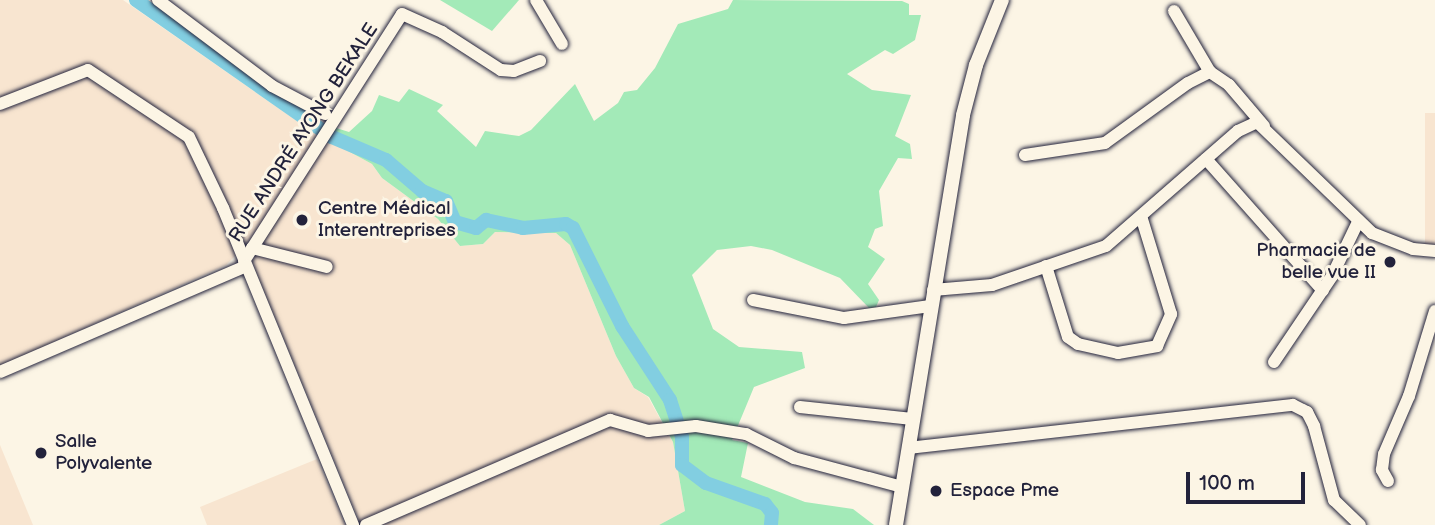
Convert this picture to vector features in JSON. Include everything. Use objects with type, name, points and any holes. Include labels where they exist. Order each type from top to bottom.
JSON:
[{"type":"main road","points":[[896,525],[963,114],[1002,0]]},
{"type":"street","points":[[158,0],[272,86],[327,119]]},
{"type":"street","points":[[402,14],[408,0]]},
{"type":"street","points":[[536,0],[562,44]]},
{"type":"street","points":[[1174,11],[1210,72],[1229,85],[1358,222],[1386,241],[1435,251]]},
{"type":"street","name":"RUE ANDRÉ AYONG BEKALE","points":[[245,263],[321,137],[327,119],[356,91],[402,14],[442,32],[501,70],[514,71],[540,61]]},
{"type":"street","points":[[1025,155],[1105,143],[1188,83],[1210,72]]},
{"type":"street","points":[[0,104],[75,74],[97,73],[193,143],[353,525]]},
{"type":"street","points":[[933,290],[975,289],[1106,246],[1248,124],[1265,126]]},
{"type":"street","points":[[1206,159],[1324,291]]},
{"type":"street","points":[[1046,266],[1068,337],[1087,347],[1118,353],[1157,346],[1171,314],[1141,216]]},
{"type":"street","points":[[1274,362],[1324,291],[1350,246],[1358,222]]},
{"type":"street","points":[[252,248],[327,267]]},
{"type":"street","points":[[0,372],[245,263]]},
{"type":"street","points":[[753,300],[844,318],[930,306]]},
{"type":"street","points":[[1388,481],[1382,470],[1384,454],[1409,396],[1435,311]]},
{"type":"street","points":[[908,448],[1293,405],[1307,412],[1314,426],[1334,500],[1360,525]]},
{"type":"street","points":[[800,407],[912,419]]},
{"type":"street","points":[[366,525],[610,420],[648,431],[696,426],[746,434],[794,458],[902,488]]},
{"type":"shaded area","points":[[0,0],[123,0],[317,135],[257,234],[226,265],[0,366]]},
{"type":"shaded area","points":[[1425,113],[1435,113],[1435,245],[1425,245]]},
{"type":"shaded area","points":[[326,139],[372,164],[382,178],[438,219],[460,246],[483,244],[495,232],[556,233],[570,245],[616,356],[634,388],[648,397],[673,442],[685,511],[659,525],[361,525],[252,262],[259,244]]},
{"type":"shaded area","points":[[0,445],[33,525],[0,525]]},
{"type":"shaded area","points":[[317,459],[345,525],[207,525],[200,507]]},
{"type":"green space","points":[[440,0],[519,0],[492,31]]},
{"type":"green space","points":[[733,0],[902,1],[909,4],[909,15],[921,15],[915,40],[893,54],[885,50],[847,74],[872,90],[911,95],[895,136],[910,144],[912,159],[898,158],[879,191],[883,226],[875,229],[868,247],[885,259],[868,284],[879,300],[876,307],[869,308],[840,278],[772,250],[751,246],[717,250],[692,275],[713,329],[739,347],[802,352],[805,368],[754,387],[732,440],[748,443],[741,477],[805,502],[853,509],[874,525],[659,525],[685,511],[673,442],[649,397],[634,388],[616,356],[570,245],[556,233],[495,232],[483,244],[460,246],[438,219],[382,178],[372,164],[326,139],[333,127],[349,132],[372,111],[379,95],[399,102],[409,89],[443,105],[437,111],[476,147],[485,131],[519,136],[531,130],[575,84],[594,121],[618,103],[624,92],[637,90],[655,68],[678,24],[728,9]]},
{"type":"waterway","points":[[136,0],[332,137],[386,160],[422,191],[446,201],[455,222],[476,228],[486,220],[523,228],[566,224],[573,228],[622,326],[670,400],[682,437],[682,465],[706,483],[765,504],[772,513],[771,525]]},
{"type":"place","name":"Centre Médical Interentreprises","points":[[302,220]]},
{"type":"place","name":"Pharmacie de belle vue II","points":[[1390,262]]},
{"type":"place","name":"Salle Polyvalente","points":[[41,453]]},
{"type":"place","name":"Espace Pme","points":[[936,491]]}]
